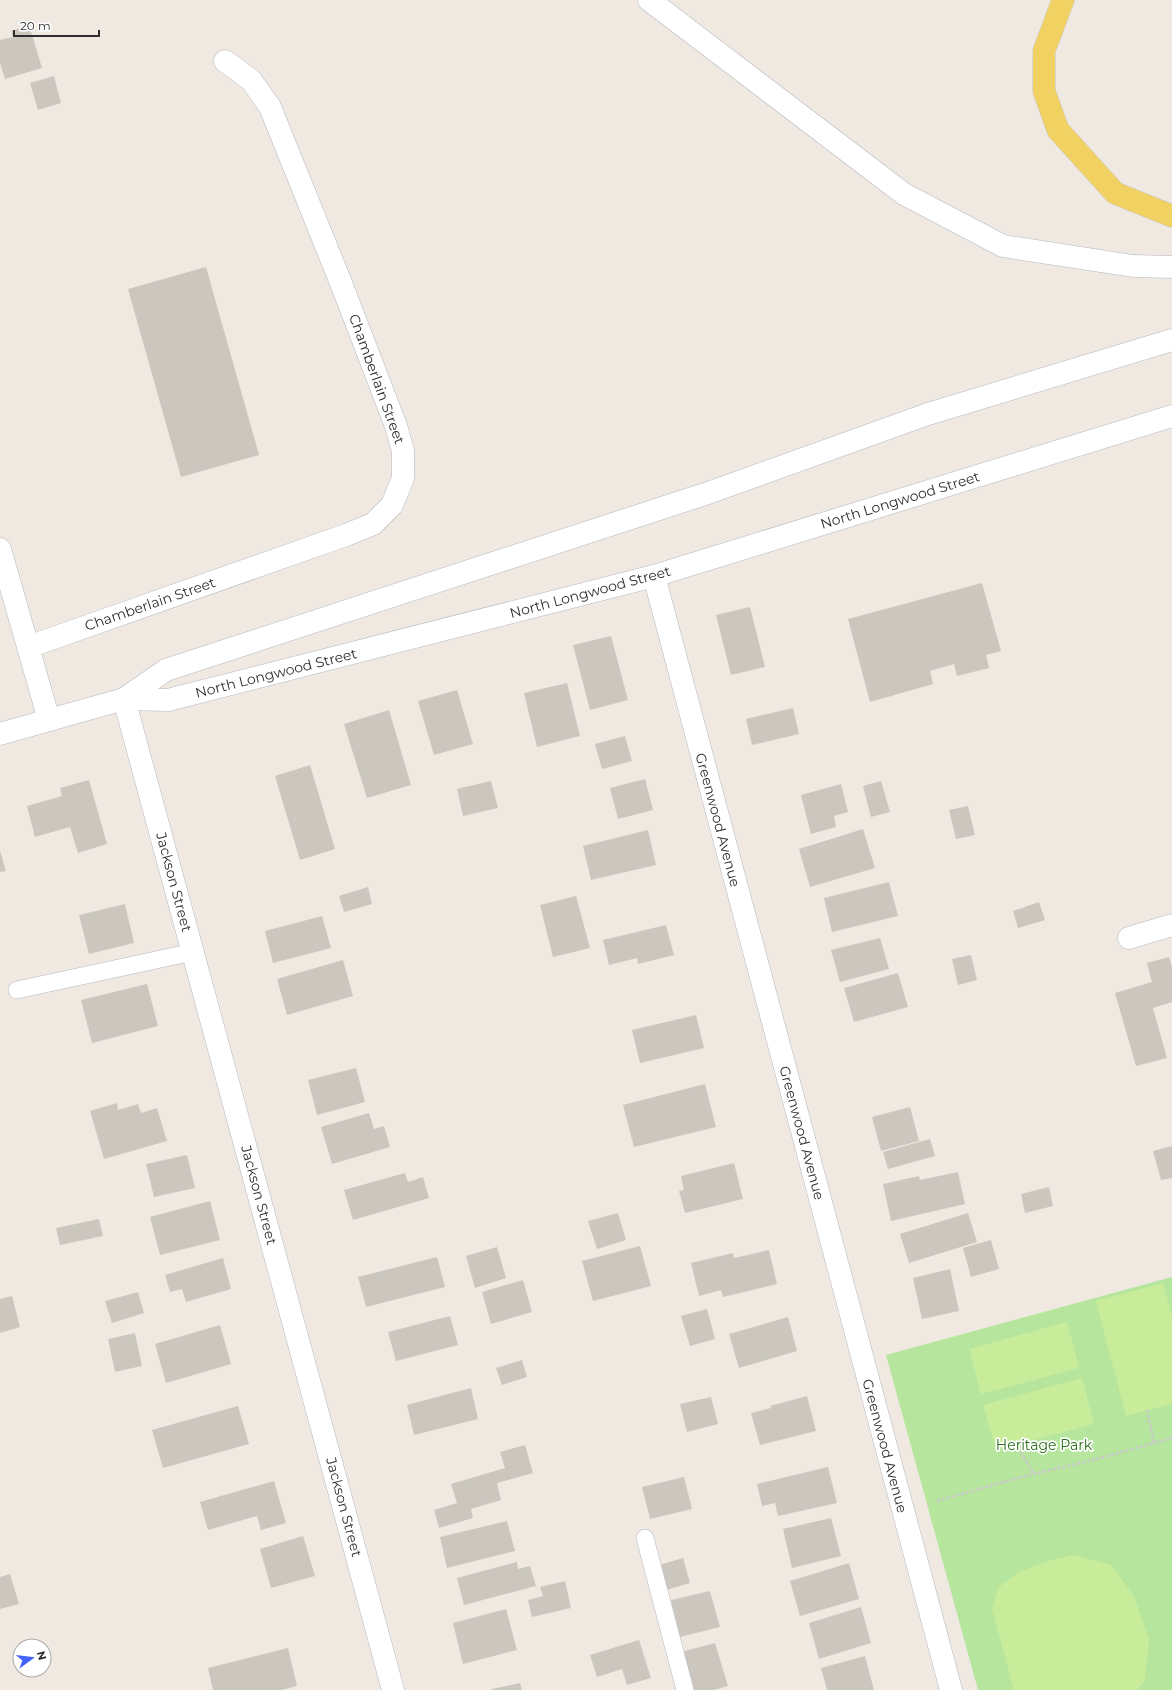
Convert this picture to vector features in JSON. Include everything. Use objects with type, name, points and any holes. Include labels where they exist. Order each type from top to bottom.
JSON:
[{"type":"main road","points":[[1063,0],[1044,51],[1044,91],[1058,130],[1115,193],[1172,216]]},
{"type":"street","points":[[649,0],[904,194],[1003,246],[1133,266],[1172,267]]},
{"type":"street","name":"Chamberlain Street","points":[[28,648],[346,535],[373,524],[392,505],[403,478],[403,451],[396,426],[341,283],[270,107],[251,80],[225,61]]},
{"type":"street","points":[[124,699],[166,670],[708,493],[928,414],[1172,340]]},
{"type":"street","name":"North Longwood Street","points":[[0,734],[124,699],[168,700],[654,576],[1172,416]]},
{"type":"street","points":[[0,549],[49,720]]},
{"type":"street","name":"Greenwood Avenue","points":[[654,576],[950,1690]]},
{"type":"street","name":"Jackson Street","points":[[124,699],[394,1690]]},
{"type":"street","points":[[1128,938],[1172,925]]},
{"type":"lane","points":[[17,990],[193,952]]},
{"type":"lane","points":[[645,1538],[685,1690]]},
{"type":"path","points":[[1147,1410],[1154,1443]]},
{"type":"path","points":[[937,1502],[1034,1474],[1097,1459],[1172,1438]]},
{"type":"path","points":[[1018,1448],[1034,1474]]},
{"type":"green space","name":"Heritage Park","points":[[1172,1277],[1172,1690],[978,1690],[886,1355]]},
{"type":"green space","points":[[1163,1283],[1172,1316],[1172,1404],[1126,1416],[1096,1301]]},
{"type":"green space","points":[[1067,1322],[1079,1368],[981,1394],[969,1349]]},
{"type":"green space","points":[[1082,1378],[1094,1424],[996,1450],[983,1405]]},
{"type":"green space","points":[[1074,1555],[1111,1565],[1134,1596],[1149,1640],[1145,1680],[1137,1690],[1014,1690],[992,1609],[998,1588],[1019,1572],[1048,1561]]},
{"type":"building","points":[[29,25],[42,68],[5,79],[0,63],[0,40],[13,37],[11,31]]},
{"type":"building","points":[[54,76],[61,103],[38,110],[30,83]]},
{"type":"building","points":[[206,267],[259,455],[181,477],[128,289]]},
{"type":"building","points":[[982,583],[1001,651],[986,655],[989,668],[957,676],[954,664],[930,671],[933,684],[870,702],[848,619]]},
{"type":"building","points":[[750,607],[765,667],[731,675],[716,615]]},
{"type":"building","points":[[611,636],[628,700],[590,710],[573,645]]},
{"type":"building","points":[[567,683],[580,736],[537,747],[524,693]]},
{"type":"building","points":[[457,690],[473,744],[434,755],[418,701]]},
{"type":"building","points":[[793,708],[799,734],[752,745],[746,719]]},
{"type":"building","points":[[389,710],[411,785],[367,798],[344,724]]},
{"type":"building","points":[[625,736],[632,761],[602,769],[595,744]]},
{"type":"building","points":[[310,765],[335,849],[300,860],[275,776]]},
{"type":"building","points":[[645,779],[653,810],[618,819],[610,788]]},
{"type":"building","points":[[89,780],[107,844],[78,853],[70,827],[35,837],[27,806],[62,796],[60,788]]},
{"type":"building","points":[[491,781],[498,808],[463,816],[457,789]]},
{"type":"building","points":[[881,781],[890,812],[871,817],[863,786]]},
{"type":"building","points":[[841,784],[848,812],[834,816],[836,827],[811,834],[801,795]]},
{"type":"building","points":[[968,806],[975,835],[956,839],[949,810]]},
{"type":"building","points":[[863,829],[875,868],[810,887],[799,849]]},
{"type":"building","points":[[648,830],[656,865],[591,880],[583,846]]},
{"type":"building","points":[[0,851],[6,871],[0,872]]},
{"type":"building","points":[[889,882],[898,916],[832,932],[824,898]]},
{"type":"building","points":[[368,887],[372,904],[344,912],[339,896]]},
{"type":"building","points":[[576,896],[590,948],[553,957],[540,905]]},
{"type":"building","points":[[1039,902],[1045,920],[1018,928],[1013,911]]},
{"type":"building","points":[[125,904],[134,943],[89,954],[79,915]]},
{"type":"building","points":[[322,916],[331,948],[273,963],[265,931]]},
{"type":"building","points":[[666,925],[674,955],[638,964],[637,958],[609,965],[603,940]]},
{"type":"building","points":[[880,938],[889,969],[840,982],[831,950]]},
{"type":"building","points":[[971,955],[977,980],[958,985],[952,959]]},
{"type":"building","points":[[1169,957],[1172,967],[1172,1002],[1153,1008],[1167,1058],[1136,1066],[1115,993],[1152,982],[1147,963]]},
{"type":"building","points":[[343,960],[353,996],[287,1015],[277,979]]},
{"type":"building","points":[[898,973],[908,1007],[854,1022],[844,988]]},
{"type":"building","points":[[147,984],[158,1026],[92,1043],[81,1000]]},
{"type":"building","points":[[696,1015],[704,1048],[640,1063],[632,1030]]},
{"type":"building","points":[[356,1068],[365,1102],[317,1115],[308,1080]]},
{"type":"building","points":[[705,1084],[716,1127],[634,1147],[623,1105]]},
{"type":"building","points":[[117,1103],[118,1110],[138,1104],[141,1113],[157,1108],[167,1141],[104,1159],[90,1111]]},
{"type":"building","points":[[910,1107],[919,1141],[881,1151],[872,1117]]},
{"type":"building","points":[[369,1113],[374,1129],[384,1126],[390,1147],[332,1164],[321,1127]]},
{"type":"building","points":[[930,1139],[935,1156],[888,1169],[883,1152]]},
{"type":"building","points":[[1172,1146],[1172,1178],[1161,1180],[1153,1151]]},
{"type":"building","points":[[187,1155],[195,1188],[154,1197],[146,1164]]},
{"type":"building","points":[[734,1163],[743,1199],[685,1213],[679,1191],[684,1190],[681,1176]]},
{"type":"building","points":[[958,1172],[965,1204],[891,1221],[883,1184],[919,1176],[920,1180]]},
{"type":"building","points":[[405,1173],[408,1182],[423,1177],[429,1198],[353,1220],[344,1190]]},
{"type":"building","points":[[1049,1187],[1053,1206],[1025,1213],[1021,1194]]},
{"type":"building","points":[[210,1201],[220,1240],[160,1255],[150,1217]]},
{"type":"building","points":[[618,1213],[626,1240],[597,1249],[588,1221]]},
{"type":"building","points":[[968,1213],[977,1242],[909,1263],[900,1234]]},
{"type":"building","points":[[99,1219],[103,1236],[60,1245],[56,1228]]},
{"type":"building","points":[[991,1240],[999,1269],[971,1277],[963,1248]]},
{"type":"building","points":[[640,1246],[651,1286],[593,1301],[582,1261]]},
{"type":"building","points":[[497,1247],[506,1278],[475,1288],[466,1256]]},
{"type":"building","points":[[769,1250],[777,1284],[723,1297],[721,1290],[699,1296],[691,1263],[733,1253],[734,1258]]},
{"type":"building","points":[[437,1257],[445,1287],[366,1307],[358,1277]]},
{"type":"building","points":[[223,1258],[231,1289],[186,1302],[182,1289],[170,1292],[165,1275]]},
{"type":"building","points":[[950,1269],[959,1311],[922,1319],[913,1278]]},
{"type":"building","points":[[523,1280],[532,1312],[491,1324],[482,1292]]},
{"type":"building","points":[[138,1292],[144,1313],[112,1323],[105,1301]]},
{"type":"building","points":[[12,1296],[20,1327],[0,1333],[0,1299]]},
{"type":"building","points":[[707,1309],[715,1339],[690,1346],[681,1316]]},
{"type":"building","points":[[450,1316],[458,1345],[396,1361],[388,1332]]},
{"type":"building","points":[[788,1317],[797,1351],[739,1368],[729,1334]]},
{"type":"building","points":[[220,1325],[231,1364],[166,1383],[155,1344]]},
{"type":"building","points":[[135,1333],[142,1366],[115,1372],[108,1339]]},
{"type":"building","points":[[522,1360],[527,1377],[502,1385],[496,1368]]},
{"type":"building","points":[[471,1388],[478,1419],[414,1435],[407,1405]]},
{"type":"building","points":[[807,1396],[816,1431],[760,1445],[751,1413]]},
{"type":"building","points":[[711,1397],[718,1424],[687,1432],[680,1404]]},
{"type":"building","points":[[238,1406],[249,1444],[163,1468],[152,1430]]},
{"type":"building","points":[[525,1445],[533,1473],[497,1483],[501,1500],[471,1509],[473,1518],[439,1528],[434,1510],[457,1503],[451,1484],[505,1468],[500,1452]]},
{"type":"building","points":[[828,1467],[837,1503],[778,1516],[775,1503],[762,1506],[757,1484]]},
{"type":"building","points":[[684,1477],[692,1509],[650,1519],[642,1487]]},
{"type":"building","points":[[274,1481],[286,1523],[261,1530],[257,1516],[208,1530],[200,1502]]},
{"type":"building","points":[[831,1518],[841,1556],[792,1568],[783,1529]]},
{"type":"building","points":[[507,1521],[515,1551],[447,1568],[440,1537]]},
{"type":"building","points":[[303,1536],[315,1576],[271,1588],[260,1549]]},
{"type":"building","points":[[683,1558],[690,1583],[663,1591],[656,1566]]},
{"type":"building","points":[[517,1562],[518,1569],[530,1566],[536,1586],[464,1605],[457,1578]]},
{"type":"building","points":[[849,1563],[859,1599],[800,1616],[790,1581]]},
{"type":"building","points":[[10,1574],[19,1604],[0,1609],[0,1577]]},
{"type":"building","points":[[565,1581],[571,1608],[532,1617],[528,1600],[543,1596],[540,1587]]},
{"type":"building","points":[[710,1591],[720,1627],[680,1637],[671,1600]]},
{"type":"building","points":[[861,1607],[871,1643],[819,1659],[809,1623]]},
{"type":"building","points":[[506,1609],[517,1650],[463,1664],[453,1623]]},
{"type":"building","points":[[639,1640],[651,1678],[627,1685],[622,1669],[597,1677],[590,1655]]},
{"type":"building","points":[[715,1643],[728,1686],[714,1690],[692,1690],[681,1652]]},
{"type":"building","points":[[288,1648],[297,1686],[282,1690],[213,1690],[208,1668]]},
{"type":"building","points":[[865,1656],[874,1690],[827,1690],[821,1668]]},
{"type":"building","points":[[520,1683],[522,1690],[492,1690],[492,1689]]}]
